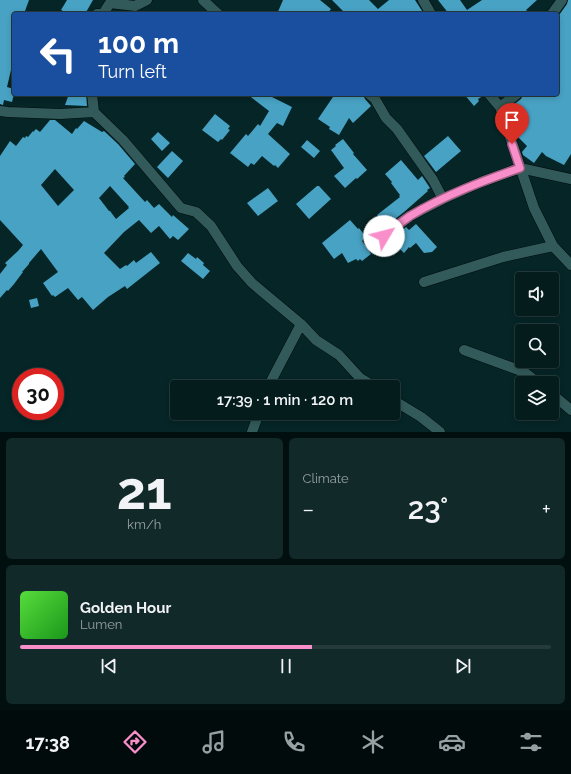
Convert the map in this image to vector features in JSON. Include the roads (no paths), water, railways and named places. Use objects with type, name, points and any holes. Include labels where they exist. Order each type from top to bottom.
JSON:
[{"type":"street","points":[[104,12],[110,3],[135,6],[147,0]]},
{"type":"street","points":[[203,0],[216,12]]},
{"type":"street","points":[[423,0],[429,12]]},
{"type":"street","points":[[553,12],[562,0]]},
{"type":"street","points":[[92,96],[94,112],[123,140],[181,208],[196,212],[211,226],[237,266],[252,283],[301,324],[316,340],[340,355],[363,380]]},
{"type":"street","points":[[372,96],[376,99],[386,118],[397,129],[433,180],[443,199]]},
{"type":"street","points":[[491,96],[500,107],[534,208],[553,246],[571,265]]},
{"type":"street","points":[[500,107],[514,96]]},
{"type":"street","points":[[0,111],[60,114],[94,112]]},
{"type":"street","points":[[384,236],[410,216],[443,199],[481,182],[520,168],[571,179]]},
{"type":"street","points":[[424,282],[503,257],[553,246]]},
{"type":"street","points":[[272,380],[301,324]]},
{"type":"street","points":[[464,350],[524,372],[529,376]]},
{"type":"street","points":[[559,400],[571,410]]},
{"type":"street","points":[[400,404],[422,417],[440,432]]},
{"type":"street","points":[[252,432],[256,420]]}]
